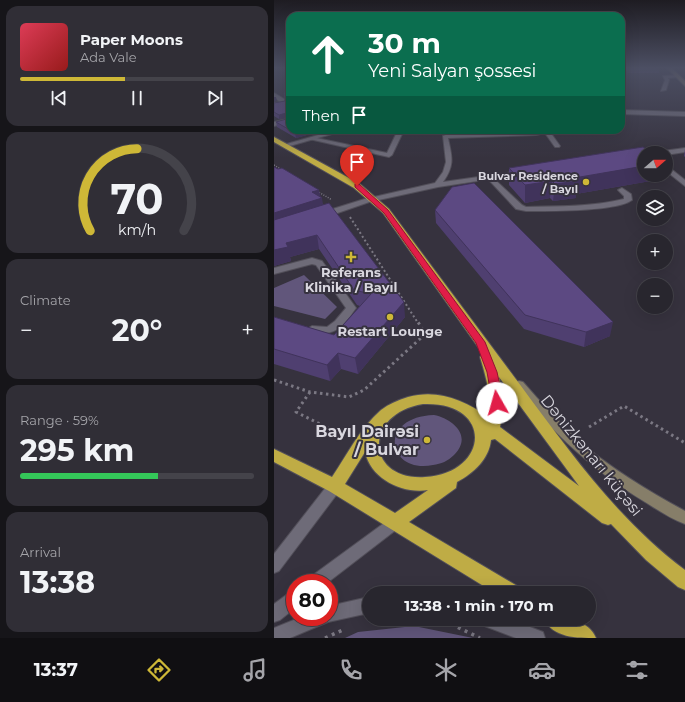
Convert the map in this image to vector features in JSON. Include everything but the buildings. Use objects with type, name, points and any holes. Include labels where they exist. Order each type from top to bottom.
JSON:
[{"type":"highway","name":"Dənizkənarı küçəsi","points":[[274,139],[357,186],[374,199],[386,211],[567,460],[633,537],[685,581]]},
{"type":"highway","points":[[396,522],[474,463],[492,429],[496,414],[496,390],[492,372],[481,342]]},
{"type":"highway","points":[[335,486],[377,423],[387,413],[398,406],[412,401],[427,399],[441,400],[455,403],[467,410],[633,537]]},
{"type":"highway","points":[[467,410],[480,425],[483,434],[483,444],[480,454]]},
{"type":"highway","points":[[377,423],[371,435],[370,448],[374,460],[383,471],[397,480],[414,484],[432,484],[450,480],[464,472]]},
{"type":"highway","points":[[274,455],[335,486],[501,586]]},
{"type":"highway","points":[[566,626],[586,638]]},
{"type":"main road","points":[[481,342],[550,420],[585,453],[618,477],[685,518]]},
{"type":"street","points":[[274,105],[283,102],[278,98]]},
{"type":"street","points":[[274,109],[286,107]]},
{"type":"street","points":[[625,112],[685,114]]},
{"type":"street","points":[[275,123],[286,121]]},
{"type":"street","points":[[286,145],[329,134]]},
{"type":"street","points":[[312,139],[386,155],[389,154],[399,134]]},
{"type":"street","points":[[438,185],[449,170],[450,164],[445,138],[448,136],[481,134]]},
{"type":"street","points":[[550,134],[557,146]]},
{"type":"street","points":[[673,152],[685,150]]},
{"type":"street","points":[[312,219],[374,199],[438,185],[529,172]]},
{"type":"street","points":[[673,173],[685,184]]},
{"type":"street","points":[[490,178],[519,207],[526,209],[593,206],[628,200],[628,196],[622,190]]},
{"type":"street","points":[[274,271],[312,261],[319,263],[352,308],[332,330],[323,332],[302,326]]},
{"type":"street","points":[[274,566],[335,486]]},
{"type":"street","points":[[327,574],[396,522]]},
{"type":"street","points":[[274,614],[286,605]]},
{"type":"street","points":[[338,612],[362,607]]},
{"type":"street","points":[[274,636],[299,626]]},
{"type":"street","points":[[506,626],[537,638]]},
{"type":"path","points":[[310,392],[296,412],[334,431]]},
{"type":"path","points":[[589,427],[624,406],[685,443]]},
{"type":"path","points":[[455,626],[480,638]]},
{"type":"shaded area","points":[[304,275],[337,307],[325,319],[274,306],[274,288]]},
{"type":"shaded area","points":[[434,415],[448,420],[458,429],[462,441],[459,448],[447,461],[439,464],[417,466],[406,461],[398,454],[395,444],[397,434],[403,425],[416,418]]},
{"type":"shaded area","points":[[414,626],[473,638],[345,638],[358,632]]},
{"type":"place","name":"Bulvar Residence / Bayıl","points":[[586,182]]},
{"type":"place","name":"Referans Klinika / Bayıl","points":[[351,257]]},
{"type":"place","name":"Restart Lounge","points":[[390,317]]},
{"type":"place","name":"Bayıl Dairəsi / Bulvar","points":[[427,440]]},
{"type":"route","points":[[357,186],[374,199],[386,211],[481,342],[492,372],[497,403]]}]
